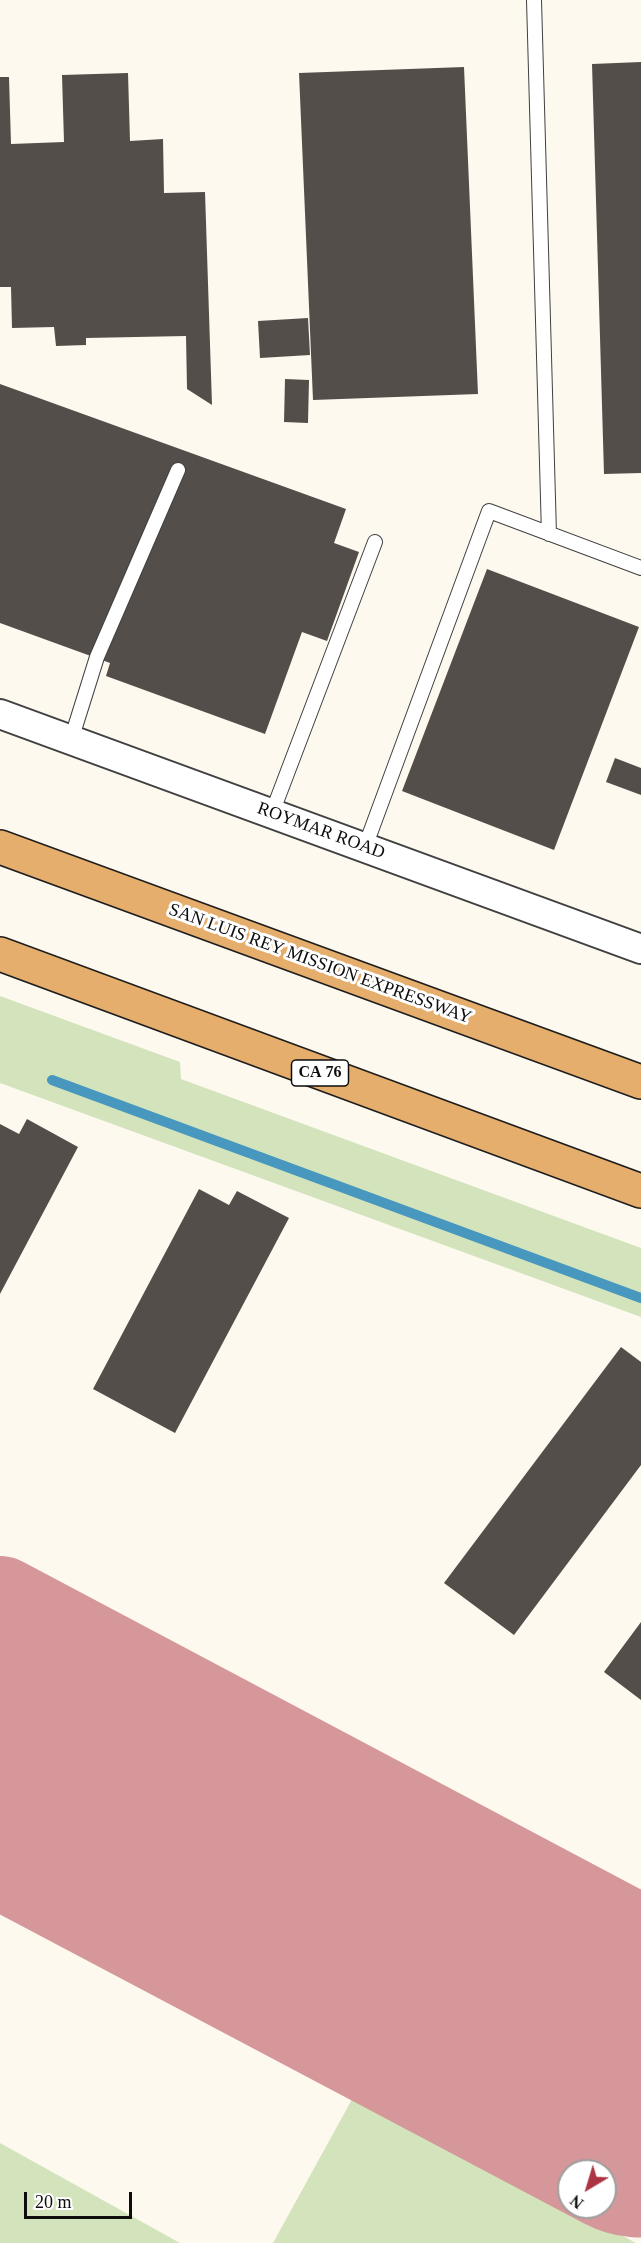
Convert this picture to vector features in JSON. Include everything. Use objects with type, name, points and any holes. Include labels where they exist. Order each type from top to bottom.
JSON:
[{"type":"highway","name":"SAN LUIS REY MISSION EXPRESSWAY","points":[[0,847],[641,1082]]},
{"type":"highway","name":"CA 76","points":[[0,954],[641,1191]]},
{"type":"street","name":"ROYMAR ROAD","points":[[0,714],[641,948]]},
{"type":"lane","points":[[534,0],[549,534]]},
{"type":"lane","points":[[71,740],[97,657],[178,470]]},
{"type":"lane","points":[[365,847],[489,511],[641,568]]},
{"type":"lane","points":[[272,813],[375,542]]},
{"type":"green space","points":[[0,996],[180,1062],[181,1079],[641,1248],[641,1317],[0,1083]]},
{"type":"green space","points":[[356,2092],[557,2201],[557,2219],[591,2219],[636,2243],[273,2243]]},
{"type":"green space","points":[[0,2143],[180,2243],[0,2243]]},
{"type":"building","points":[[641,62],[641,473],[604,474],[592,64]]},
{"type":"building","points":[[464,67],[478,394],[313,400],[299,73]]},
{"type":"building","points":[[128,73],[130,141],[163,139],[164,193],[205,192],[212,405],[187,389],[186,336],[86,338],[86,345],[56,346],[54,327],[12,328],[11,287],[0,287],[0,77],[9,77],[11,144],[64,142],[62,75]]},
{"type":"building","points":[[308,318],[310,355],[260,358],[258,321]]},
{"type":"building","points":[[285,379],[309,380],[308,423],[284,422]]},
{"type":"building","points":[[0,384],[346,509],[334,543],[359,552],[327,641],[302,632],[265,734],[106,676],[110,663],[0,623]]},
{"type":"building","points":[[487,569],[639,627],[554,850],[402,791]]},
{"type":"building","points":[[615,758],[641,768],[641,795],[606,782]]},
{"type":"building","points":[[27,1119],[78,1147],[0,1294],[0,1124],[19,1134]]},
{"type":"building","points":[[199,1189],[229,1205],[237,1191],[289,1218],[175,1433],[93,1389]]},
{"type":"building","points":[[621,1347],[641,1362],[641,1465],[514,1635],[444,1583]]},
{"type":"building","points":[[641,1622],[641,1700],[604,1672]]},
{"type":"waterway","points":[[52,1080],[641,1298]]},
{"type":"taxiway","points":[[0,1605],[641,1945]]},
{"type":"runway","points":[[0,1777],[641,2116]]}]
